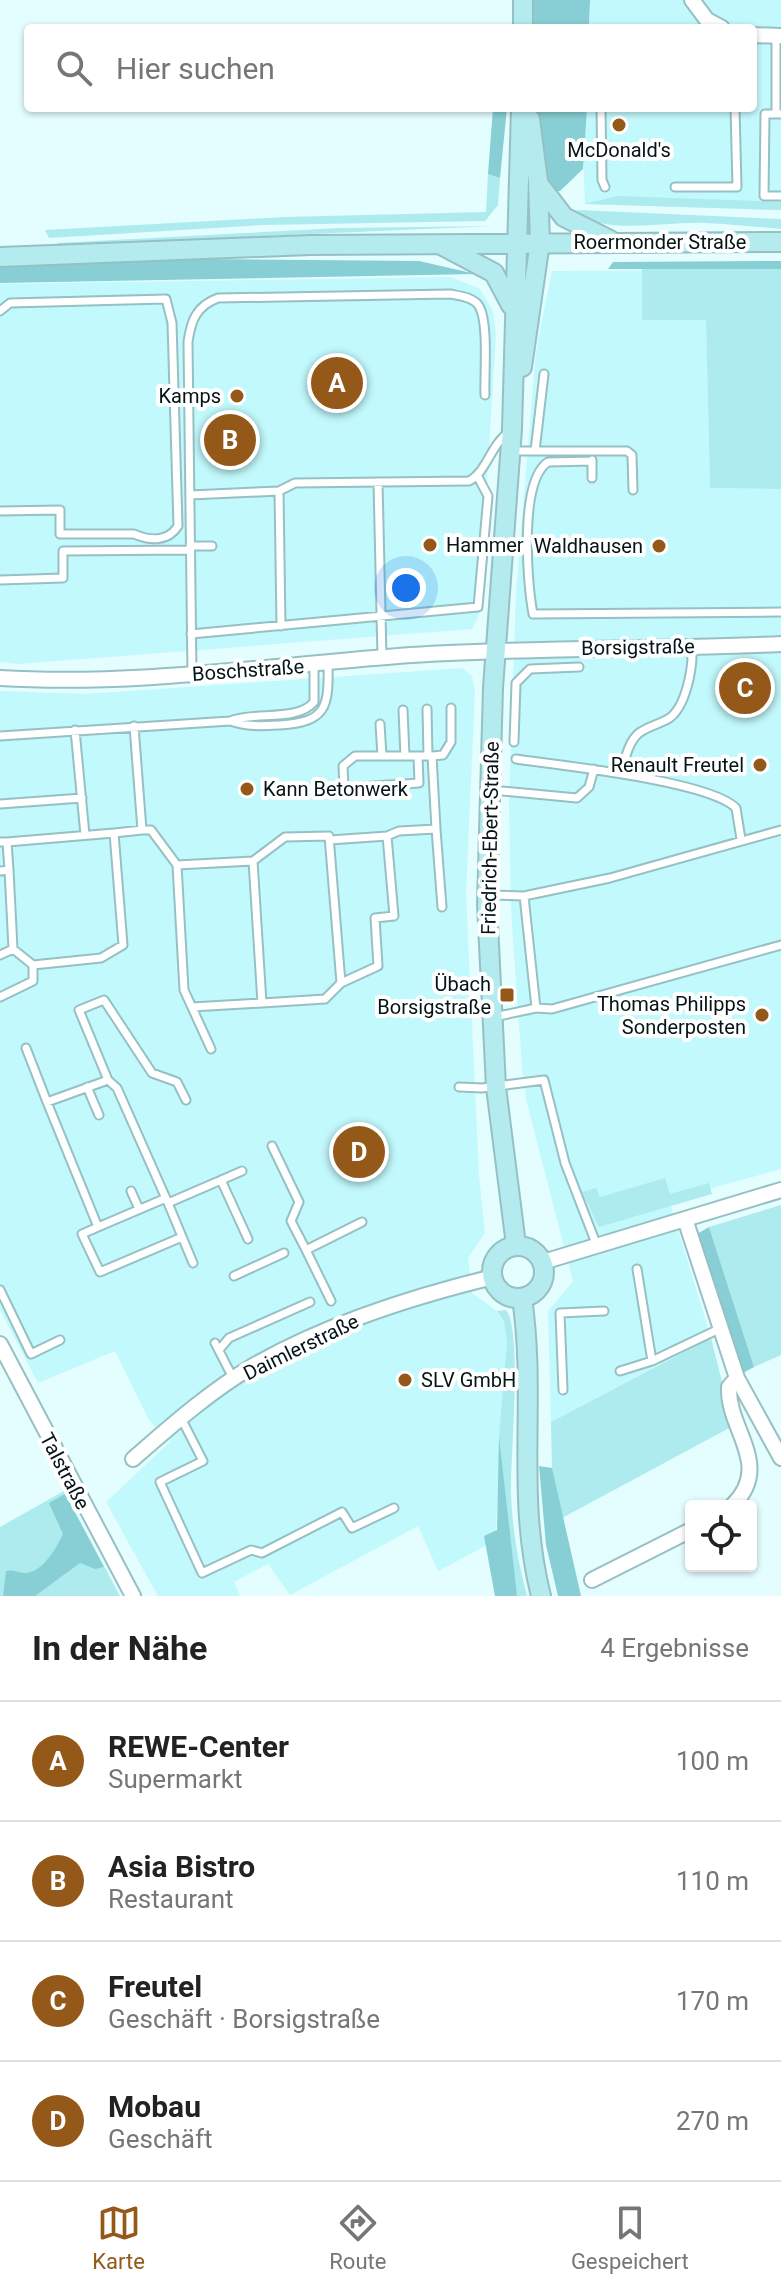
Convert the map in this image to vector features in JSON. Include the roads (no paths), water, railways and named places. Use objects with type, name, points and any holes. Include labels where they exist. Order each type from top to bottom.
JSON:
[{"type":"main road","points":[[523,0],[523,24]]},
{"type":"main road","name":"Friedrich-Ebert-Straße","points":[[516,1245],[496,1087],[487,895],[495,650],[512,429],[521,112]]},
{"type":"main road","name":"Friedrich-Ebert-Straße","points":[[512,429],[540,242],[538,181],[529,112]]},
{"type":"main road","points":[[538,181],[545,195],[564,217],[613,242]]},
{"type":"main road","name":"Roermonder Straße","points":[[0,257],[294,245],[781,242]]},
{"type":"main road","points":[[441,245],[494,273],[514,312]]},
{"type":"main road","points":[[516,1245],[532,1249],[543,1262],[541,1285],[522,1298],[502,1292],[493,1277],[496,1258],[516,1245]]},
{"type":"main road","points":[[522,1298],[529,1380],[524,1456],[527,1518],[541,1596]]},
{"type":"street","points":[[692,0],[704,24]]},
{"type":"street","points":[[757,35],[778,36]]},
{"type":"street","name":"Borsigstraße","points":[[495,650],[781,644]]},
{"type":"street","name":"Boschstraße","points":[[0,678],[74,681],[192,675],[495,650]]},
{"type":"street","points":[[543,1262],[781,1190]]},
{"type":"street","points":[[685,1219],[737,1378],[781,1458]]},
{"type":"street","name":"Daimlerstraße","points":[[133,1459],[181,1418],[254,1366],[370,1314],[493,1277]]},
{"type":"street","name":"Talstraße","points":[[0,1344],[133,1596]]},
{"type":"street","points":[[737,1378],[729,1387],[729,1396],[747,1449],[750,1469],[746,1488],[737,1500]]},
{"type":"street","points":[[592,1580],[685,1533]]},
{"type":"lane","points":[[778,36],[778,114],[765,114],[764,196],[781,196]]},
{"type":"lane","points":[[601,112],[602,180],[605,187]]},
{"type":"lane","points":[[675,187],[737,187],[735,112]]},
{"type":"lane","points":[[192,675],[191,325],[206,303],[218,298],[450,294],[471,299],[479,307],[483,321],[485,395]]},
{"type":"lane","points":[[0,311],[10,303],[166,299],[172,323],[178,526],[173,534],[161,539],[145,539],[134,534],[60,534],[60,510],[0,511]]},
{"type":"lane","points":[[535,451],[544,374]]},
{"type":"lane","points":[[190,495],[279,491],[295,483],[461,483],[478,477],[489,451],[512,429]]},
{"type":"lane","points":[[592,450],[592,478]]},
{"type":"lane","points":[[511,451],[592,450],[632,455],[633,490]]},
{"type":"lane","points":[[592,461],[548,462],[536,473],[530,497],[529,592],[533,614],[781,612]]},
{"type":"lane","points":[[191,634],[478,607],[488,496],[478,477]]},
{"type":"lane","points":[[378,482],[382,657]]},
{"type":"lane","points":[[279,491],[281,626]]},
{"type":"lane","points":[[0,580],[63,578],[63,551],[212,546]]},
{"type":"lane","points":[[621,773],[630,746],[638,734],[671,717],[679,705],[693,661],[692,646]]},
{"type":"lane","points":[[0,736],[230,721],[246,715],[308,709],[317,691],[321,664]]},
{"type":"lane","points":[[230,721],[247,727],[304,724],[318,717],[326,703],[321,664]]},
{"type":"lane","points":[[514,742],[516,683],[530,669],[579,667]]},
{"type":"lane","points":[[418,756],[419,783],[344,788],[343,766],[355,756],[443,755],[451,742],[451,708]]},
{"type":"lane","points":[[427,709],[442,907]]},
{"type":"lane","points":[[403,710],[405,756]]},
{"type":"lane","points":[[380,724],[382,756]]},
{"type":"lane","points":[[134,726],[142,830]]},
{"type":"lane","points":[[75,730],[85,835]]},
{"type":"lane","points":[[516,759],[621,773],[729,801],[736,808],[741,839]]},
{"type":"lane","points":[[489,789],[577,798],[589,787],[594,769]]},
{"type":"lane","points":[[0,804],[82,798]]},
{"type":"lane","points":[[330,840],[436,829]]},
{"type":"lane","points":[[114,833],[123,945],[101,958],[33,965],[13,949],[3,842],[142,830],[151,830],[177,865],[184,990],[211,1049]]},
{"type":"lane","points":[[487,895],[524,896],[610,878],[781,830]]},
{"type":"lane","points":[[177,865],[253,861],[285,837],[329,836],[341,983]]},
{"type":"lane","points":[[192,1007],[325,999],[341,983],[378,966],[375,918],[394,916],[387,836]]},
{"type":"lane","points":[[253,861],[262,1003]]},
{"type":"lane","points":[[524,896],[536,1008]]},
{"type":"lane","points":[[492,1017],[536,1008],[552,1009],[781,945]]},
{"type":"lane","points":[[0,955],[13,949]]},
{"type":"lane","points":[[0,997],[33,981],[33,965]]},
{"type":"lane","points":[[186,1100],[177,1082],[152,1073],[104,1000],[79,1010],[108,1080],[117,1088],[193,1263]]},
{"type":"lane","points":[[26,1048],[98,1227]]},
{"type":"lane","points":[[47,1102],[108,1080]]},
{"type":"lane","points":[[459,1087],[496,1087],[544,1080],[565,1163],[597,1246]]},
{"type":"lane","points":[[87,1087],[99,1115]]},
{"type":"lane","points":[[272,1146],[299,1202],[291,1221],[331,1301]]},
{"type":"lane","points":[[182,1237],[100,1272],[82,1234],[242,1171]]},
{"type":"lane","points":[[221,1180],[248,1239]]},
{"type":"lane","points":[[131,1191],[139,1209]]},
{"type":"lane","points":[[306,1250],[362,1222]]},
{"type":"lane","points":[[234,1276],[284,1253]]},
{"type":"lane","points":[[637,1269],[652,1361]]},
{"type":"lane","points":[[0,1290],[31,1354],[60,1340]]},
{"type":"lane","points":[[234,1380],[217,1346],[310,1302]]},
{"type":"lane","points":[[563,1390],[560,1313],[604,1311]]},
{"type":"lane","points":[[620,1371],[652,1361],[719,1329]]},
{"type":"lane","points":[[181,1418],[203,1461],[160,1482],[202,1573],[251,1550],[262,1553],[342,1512],[352,1528],[394,1508]]},
{"type":"place","name":"McDonald's","points":[[619,125]]},
{"type":"place","name":"REWE-Center","points":[[337,383]]},
{"type":"place","name":"Kamps","points":[[237,396]]},
{"type":"place","name":"Asia Bistro","points":[[230,440]]},
{"type":"place","name":"Hammer","points":[[430,545]]},
{"type":"place","name":"Waldhausen","points":[[659,546]]},
{"type":"place","name":"Freutel","points":[[745,688]]},
{"type":"place","name":"Renault Freutel","points":[[760,765]]},
{"type":"place","name":"Kann Betonwerk","points":[[247,789]]},
{"type":"place","name":"Übach Borsigstraße","points":[[507,995]]},
{"type":"place","name":"Thomas Philipps Sonderposten","points":[[762,1015]]},
{"type":"place","name":"Mobau","points":[[359,1152]]},
{"type":"place","name":"SLV GmbH","points":[[405,1380]]}]
